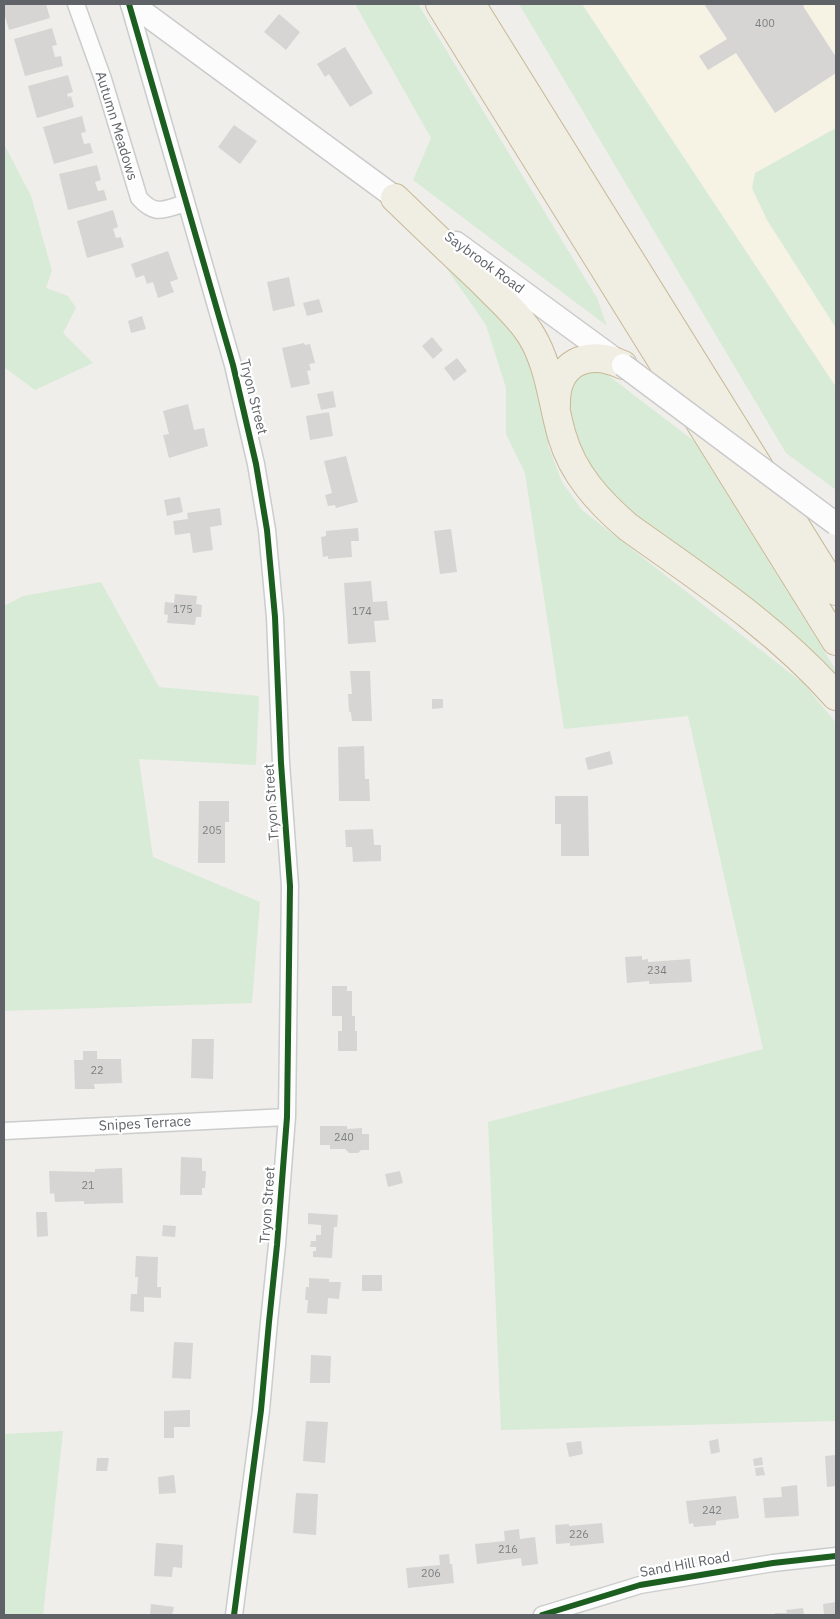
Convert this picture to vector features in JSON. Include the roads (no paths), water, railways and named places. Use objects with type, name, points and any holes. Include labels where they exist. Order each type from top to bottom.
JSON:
[{"type":"highway","points":[[440,4],[836,641]]},
{"type":"highway","points":[[472,4],[836,591]]},
{"type":"highway","points":[[395,198],[507,306],[531,334],[546,370],[563,438],[579,474],[592,492],[609,511],[628,527],[761,624],[802,659],[836,696]]},
{"type":"highway","points":[[558,417],[557,390],[560,378],[566,370],[576,362],[589,358],[602,357],[623,365]]},
{"type":"main road","name":"Saybrook Road","points":[[130,4],[623,365],[836,524]]},
{"type":"street","name":"Autumn Meadows","points":[[76,4],[103,79],[139,198],[146,207],[155,211],[186,203]]},
{"type":"street","name":"Tryon Street","points":[[130,4],[233,365],[254,453],[267,530],[275,617],[281,763],[290,886],[286,1117],[277,1245],[261,1410],[234,1615]]},
{"type":"street","name":"Snipes Terrace","points":[[4,1131],[286,1117]]},
{"type":"street","name":"Sand Hill Road","points":[[542,1615],[640,1585],[774,1563],[836,1556]]}]
